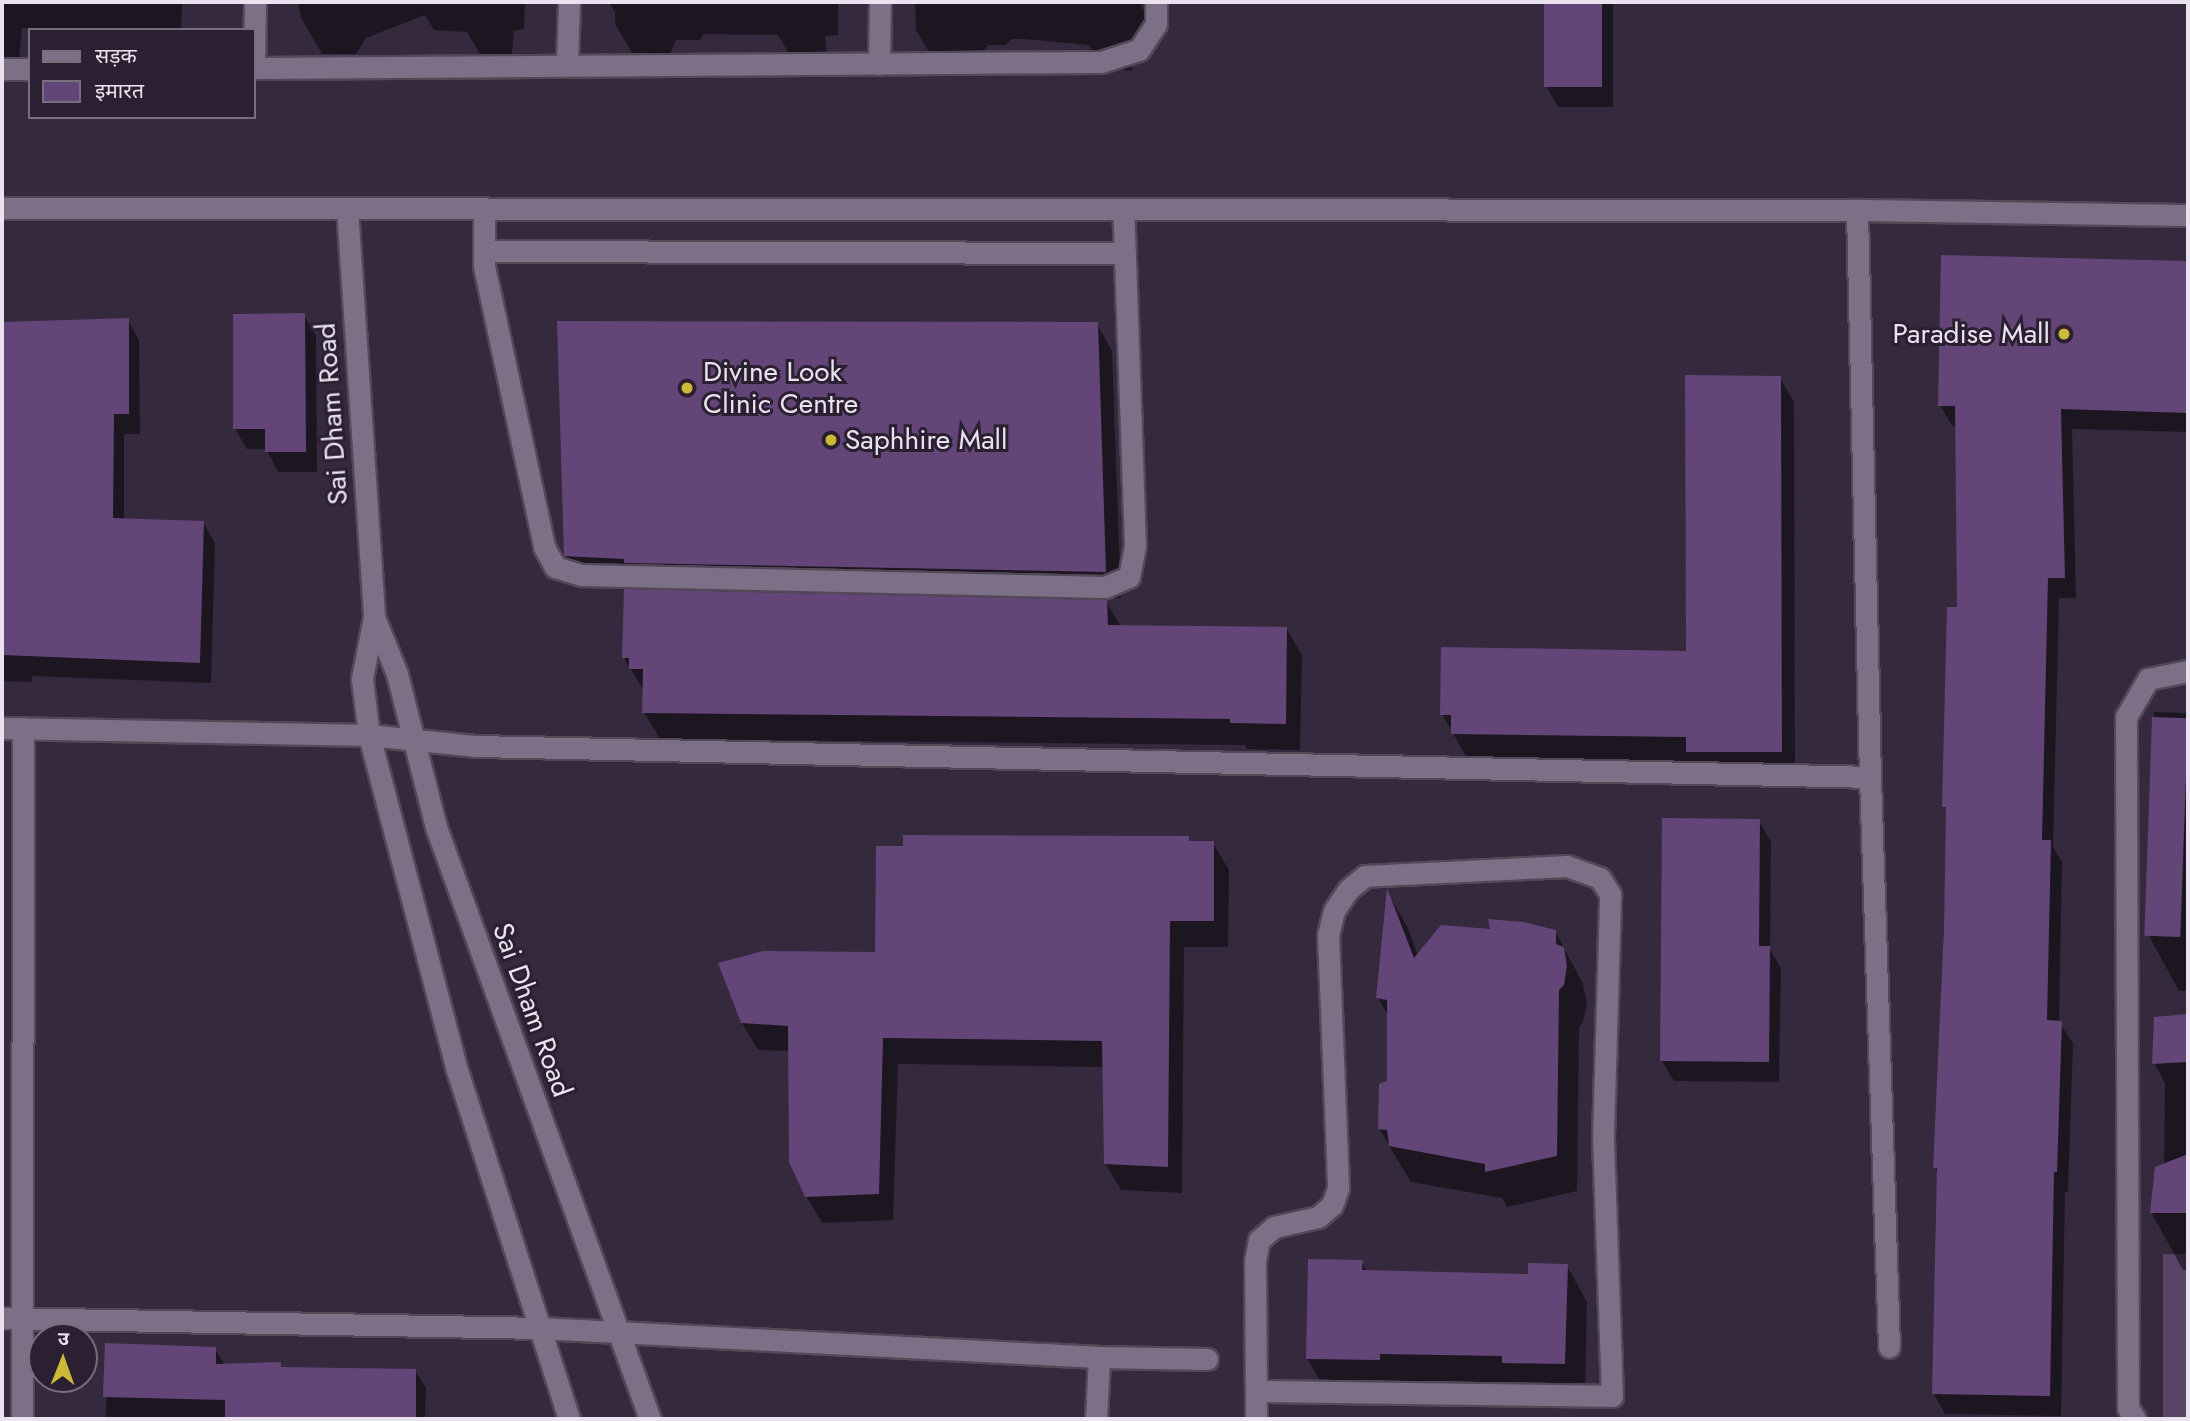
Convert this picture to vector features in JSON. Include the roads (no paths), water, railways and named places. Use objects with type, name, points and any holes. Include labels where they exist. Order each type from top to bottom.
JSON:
[{"type":"street","points":[[255,2],[255,28]]},
{"type":"street","points":[[568,63],[569,2]]},
{"type":"street","points":[[879,64],[880,2]]},
{"type":"street","points":[[256,68],[568,63],[1101,62],[1139,50],[1156,24],[1156,2]]},
{"type":"street","points":[[2,69],[28,69]]},
{"type":"street","points":[[2,208],[1857,210],[2188,215]]},
{"type":"street","name":"Sai Dham Road","points":[[347,208],[374,617],[362,679],[369,735],[457,1070],[569,1419]]},
{"type":"street","points":[[484,208],[484,266],[544,547],[555,567],[582,575],[1105,587],[1129,577],[1135,545],[1123,209]]},
{"type":"street","points":[[1857,210],[1870,777],[1889,1347]]},
{"type":"street","points":[[484,251],[1125,253]]},
{"type":"street","name":"Sai Dham Road","points":[[374,617],[397,674],[436,827],[650,1419]]},
{"type":"street","points":[[2135,1419],[2128,1408],[2126,717],[2148,679],[2188,671]]},
{"type":"street","points":[[22,1419],[12,1318],[12,728],[369,735],[414,737],[475,746],[1870,777]]},
{"type":"street","points":[[1255,1391],[1612,1396],[1604,1137],[1610,894],[1600,878],[1567,866],[1365,876],[1348,890],[1334,911],[1328,935],[1338,1188],[1332,1205],[1318,1217],[1274,1227],[1259,1240],[1255,1260],[1255,1391],[1256,1419]]},
{"type":"street","points":[[12,1318],[540,1328],[1099,1357],[1207,1359]]},
{"type":"street","points":[[1096,1419],[1099,1357]]},
{"type":"place","name":"Paradise Mall","points":[[2064,334]]},
{"type":"place","name":"Divine Look Clinic Centre","points":[[687,388]]},
{"type":"place","name":"Saphhire Mall","points":[[831,440]]}]
